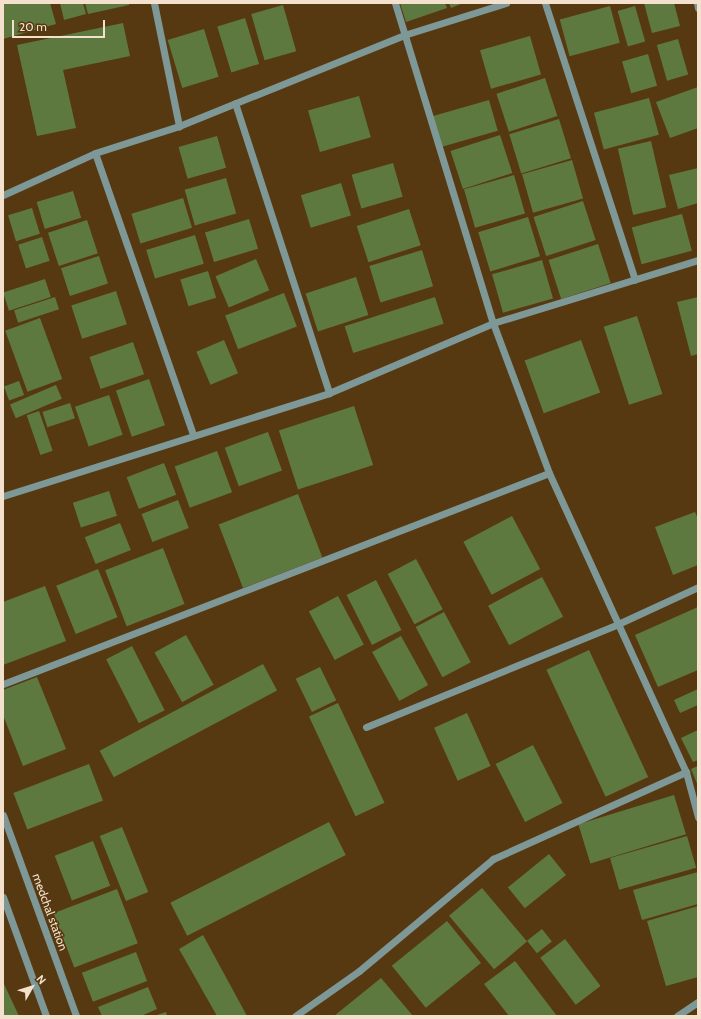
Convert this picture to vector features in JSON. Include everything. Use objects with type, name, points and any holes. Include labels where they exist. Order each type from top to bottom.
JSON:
[{"type":"street","points":[[154,3],[179,126]]},
{"type":"street","points":[[395,3],[493,323],[549,473],[686,772],[698,817]]},
{"type":"street","points":[[3,195],[96,153],[179,126],[404,35],[506,3]]},
{"type":"street","points":[[545,3],[635,280]]},
{"type":"street","points":[[696,3],[698,8]]},
{"type":"street","points":[[235,103],[329,393]]},
{"type":"street","points":[[96,153],[193,435]]},
{"type":"street","points":[[3,496],[329,393],[493,323],[698,260]]},
{"type":"street","points":[[3,684],[549,473]]},
{"type":"street","points":[[366,727],[618,624],[698,587]]},
{"type":"street","points":[[295,1016],[359,971],[493,859],[686,772]]},
{"type":"street","name":"medchal station","points":[[3,815],[76,1016]]},
{"type":"street","points":[[3,897],[46,1016]]},
{"type":"street","points":[[677,1016],[698,1002]]},
{"type":"building","points":[[3,3],[50,3],[56,24],[3,39]]},
{"type":"building","points":[[60,3],[83,3],[86,14],[64,20]]},
{"type":"building","points":[[85,3],[129,3],[129,5],[88,14]]},
{"type":"building","points":[[400,3],[445,3],[447,8],[406,22]]},
{"type":"building","points":[[449,3],[463,3],[451,8]]},
{"type":"building","points":[[644,3],[674,3],[680,26],[652,33]]},
{"type":"building","points":[[283,5],[296,51],[265,60],[251,14]]},
{"type":"building","points":[[610,6],[620,43],[570,56],[560,19]]},
{"type":"building","points":[[635,6],[645,42],[628,47],[618,11]]},
{"type":"building","points":[[245,18],[259,64],[231,72],[217,26]]},
{"type":"building","points":[[123,23],[130,56],[63,70],[76,128],[37,136],[17,45]]},
{"type":"building","points":[[204,29],[219,77],[182,88],[168,40]]},
{"type":"building","points":[[530,36],[541,74],[491,89],[480,50]]},
{"type":"building","points":[[678,39],[688,75],[667,81],[657,45]]},
{"type":"building","points":[[648,54],[657,86],[631,93],[622,61]]},
{"type":"building","points":[[545,78],[557,116],[509,132],[496,94]]},
{"type":"building","points":[[698,87],[698,128],[670,138],[656,102]]},
{"type":"building","points":[[359,96],[371,137],[320,152],[308,111]]},
{"type":"building","points":[[649,98],[659,135],[604,149],[594,113]]},
{"type":"building","points":[[489,100],[498,131],[441,147],[432,116]]},
{"type":"building","points":[[559,119],[571,158],[521,173],[509,134]]},
{"type":"building","points":[[500,135],[512,173],[463,189],[451,151]]},
{"type":"building","points":[[217,136],[226,168],[188,179],[179,147]]},
{"type":"building","points":[[651,141],[666,207],[633,215],[618,149]]},
{"type":"building","points":[[572,160],[583,198],[533,213],[522,174]]},
{"type":"building","points":[[393,163],[403,197],[361,208],[352,175]]},
{"type":"building","points":[[698,168],[698,203],[678,209],[669,175]]},
{"type":"building","points":[[514,175],[525,213],[475,228],[464,189]]},
{"type":"building","points":[[226,178],[236,214],[195,225],[185,190]]},
{"type":"building","points":[[341,183],[351,216],[311,228],[301,195]]},
{"type":"building","points":[[73,191],[81,218],[45,229],[37,202]]},
{"type":"building","points":[[183,198],[192,228],[140,243],[131,214]]},
{"type":"building","points":[[583,201],[596,240],[546,256],[534,217]]},
{"type":"building","points":[[32,208],[40,234],[16,241],[8,215]]},
{"type":"building","points":[[409,209],[421,245],[368,262],[357,226]]},
{"type":"building","points":[[682,214],[692,251],[642,264],[632,227]]},
{"type":"building","points":[[528,217],[540,256],[490,271],[478,232]]},
{"type":"building","points":[[249,219],[258,249],[214,262],[205,232]]},
{"type":"building","points":[[87,220],[98,253],[59,266],[48,233]]},
{"type":"building","points":[[195,235],[204,264],[155,279],[146,250]]},
{"type":"building","points":[[42,237],[50,261],[26,269],[18,245]]},
{"type":"building","points":[[598,244],[611,283],[561,299],[549,260]]},
{"type":"building","points":[[422,250],[433,286],[381,302],[369,266]]},
{"type":"building","points":[[99,256],[108,284],[70,296],[61,268]]},
{"type":"building","points":[[256,259],[269,290],[229,307],[215,276]]},
{"type":"building","points":[[542,260],[553,298],[503,313],[492,274]]},
{"type":"building","points":[[208,271],[216,298],[188,306],[180,279]]},
{"type":"building","points":[[356,277],[368,315],[318,331],[306,293]]},
{"type":"building","points":[[45,279],[51,297],[9,311],[3,293]]},
{"type":"building","points":[[116,291],[127,324],[82,339],[71,306]]},
{"type":"building","points":[[284,293],[297,327],[238,349],[225,316]]},
{"type":"building","points":[[55,297],[59,309],[18,323],[14,310]]},
{"type":"building","points":[[435,297],[444,324],[353,353],[345,326]]},
{"type":"building","points":[[698,297],[698,354],[691,356],[677,302]]},
{"type":"building","points":[[637,316],[662,394],[629,405],[604,327]]},
{"type":"building","points":[[40,318],[62,379],[27,392],[5,331]]},
{"type":"building","points":[[224,340],[238,373],[210,385],[196,352]]},
{"type":"building","points":[[581,340],[600,393],[544,413],[525,361]]},
{"type":"building","points":[[133,342],[144,374],[101,389],[90,357]]},
{"type":"building","points":[[149,379],[165,425],[132,437],[116,390]]},
{"type":"building","points":[[19,381],[24,395],[9,401],[4,386]]},
{"type":"building","points":[[56,385],[62,399],[16,418],[10,405]]},
{"type":"building","points":[[109,395],[123,435],[89,446],[75,407]]},
{"type":"building","points":[[70,403],[75,418],[47,427],[42,412]]},
{"type":"building","points":[[354,406],[373,465],[298,489],[279,430]]},
{"type":"building","points":[[39,411],[53,451],[40,455],[27,415]]},
{"type":"building","points":[[268,432],[282,471],[239,486],[225,448]]},
{"type":"building","points":[[217,451],[232,492],[190,508],[175,466]]},
{"type":"building","points":[[164,463],[176,495],[139,509],[127,477]]},
{"type":"building","points":[[109,491],[117,516],[81,527],[73,503]]},
{"type":"building","points":[[298,494],[322,557],[243,588],[219,524]]},
{"type":"building","points":[[178,500],[189,528],[152,542],[142,514]]},
{"type":"building","points":[[695,512],[698,519],[698,565],[673,575],[655,527]]},
{"type":"building","points":[[512,516],[540,569],[492,595],[463,542]]},
{"type":"building","points":[[120,523],[131,550],[96,564],[85,537]]},
{"type":"building","points":[[163,548],[185,604],[127,626],[105,570]]},
{"type":"building","points":[[416,559],[443,609],[415,624],[388,574]]},
{"type":"building","points":[[98,569],[117,617],[76,634],[56,586]]},
{"type":"building","points":[[542,577],[563,617],[509,645],[488,606]]},
{"type":"building","points":[[376,580],[401,630],[372,645],[347,595]]},
{"type":"building","points":[[45,586],[66,641],[3,665],[3,602]]},
{"type":"building","points":[[338,596],[364,645],[335,660],[309,611]]},
{"type":"building","points":[[698,607],[698,670],[658,687],[635,635]]},
{"type":"building","points":[[444,612],[471,662],[443,677],[416,627]]},
{"type":"building","points":[[186,635],[214,685],[182,702],[155,652]]},
{"type":"building","points":[[401,636],[428,685],[399,701],[372,652]]},
{"type":"building","points":[[132,646],[165,710],[139,723],[106,659]]},
{"type":"building","points":[[589,650],[648,777],[606,797],[546,670]]},
{"type":"building","points":[[263,664],[277,690],[114,777],[100,751]]},
{"type":"building","points":[[320,667],[336,700],[312,712],[296,679]]},
{"type":"building","points":[[37,677],[66,749],[23,766],[3,715],[3,690]]},
{"type":"building","points":[[698,689],[698,705],[680,713],[674,700]]},
{"type":"building","points":[[338,703],[384,803],[355,816],[309,717]]},
{"type":"building","points":[[467,713],[491,766],[458,781],[434,728]]},
{"type":"building","points":[[698,730],[698,760],[693,762],[681,738]]},
{"type":"building","points":[[533,745],[563,803],[525,822],[496,764]]},
{"type":"building","points":[[89,764],[103,800],[27,829],[13,793]]},
{"type":"building","points":[[698,766],[698,786],[691,769]]},
{"type":"building","points":[[674,795],[686,834],[590,863],[578,824]]},
{"type":"building","points":[[329,822],[346,855],[187,936],[170,903]]},
{"type":"building","points":[[122,827],[148,892],[126,901],[100,836]]},
{"type":"building","points":[[687,836],[696,868],[619,890],[610,858]]},
{"type":"building","points":[[93,841],[110,886],[72,901],[55,856]]},
{"type":"building","points":[[549,854],[566,875],[525,908],[508,887]]},
{"type":"building","points":[[698,872],[698,904],[642,920],[633,890]]},
{"type":"building","points":[[482,888],[527,942],[494,969],[449,916]]},
{"type":"building","points":[[117,889],[138,943],[74,968],[54,913]]},
{"type":"building","points":[[698,906],[698,977],[666,986],[647,921]]},
{"type":"building","points":[[447,921],[481,963],[426,1008],[392,966]]},
{"type":"building","points":[[542,929],[552,942],[537,953],[527,941]]},
{"type":"building","points":[[203,935],[247,1016],[217,1016],[179,949]]},
{"type":"building","points":[[565,939],[601,986],[576,1005],[540,958]]},
{"type":"building","points":[[136,952],[147,981],[93,1002],[82,973]]},
{"type":"building","points":[[515,961],[557,1016],[509,1016],[484,984]]},
{"type":"building","points":[[381,978],[413,1016],[334,1016]]},
{"type":"building","points":[[3,982],[19,1016],[3,1016]]},
{"type":"building","points":[[148,987],[157,1009],[141,1016],[102,1016],[98,1007]]},
{"type":"building","points":[[166,1012],[167,1016],[154,1016]]}]
